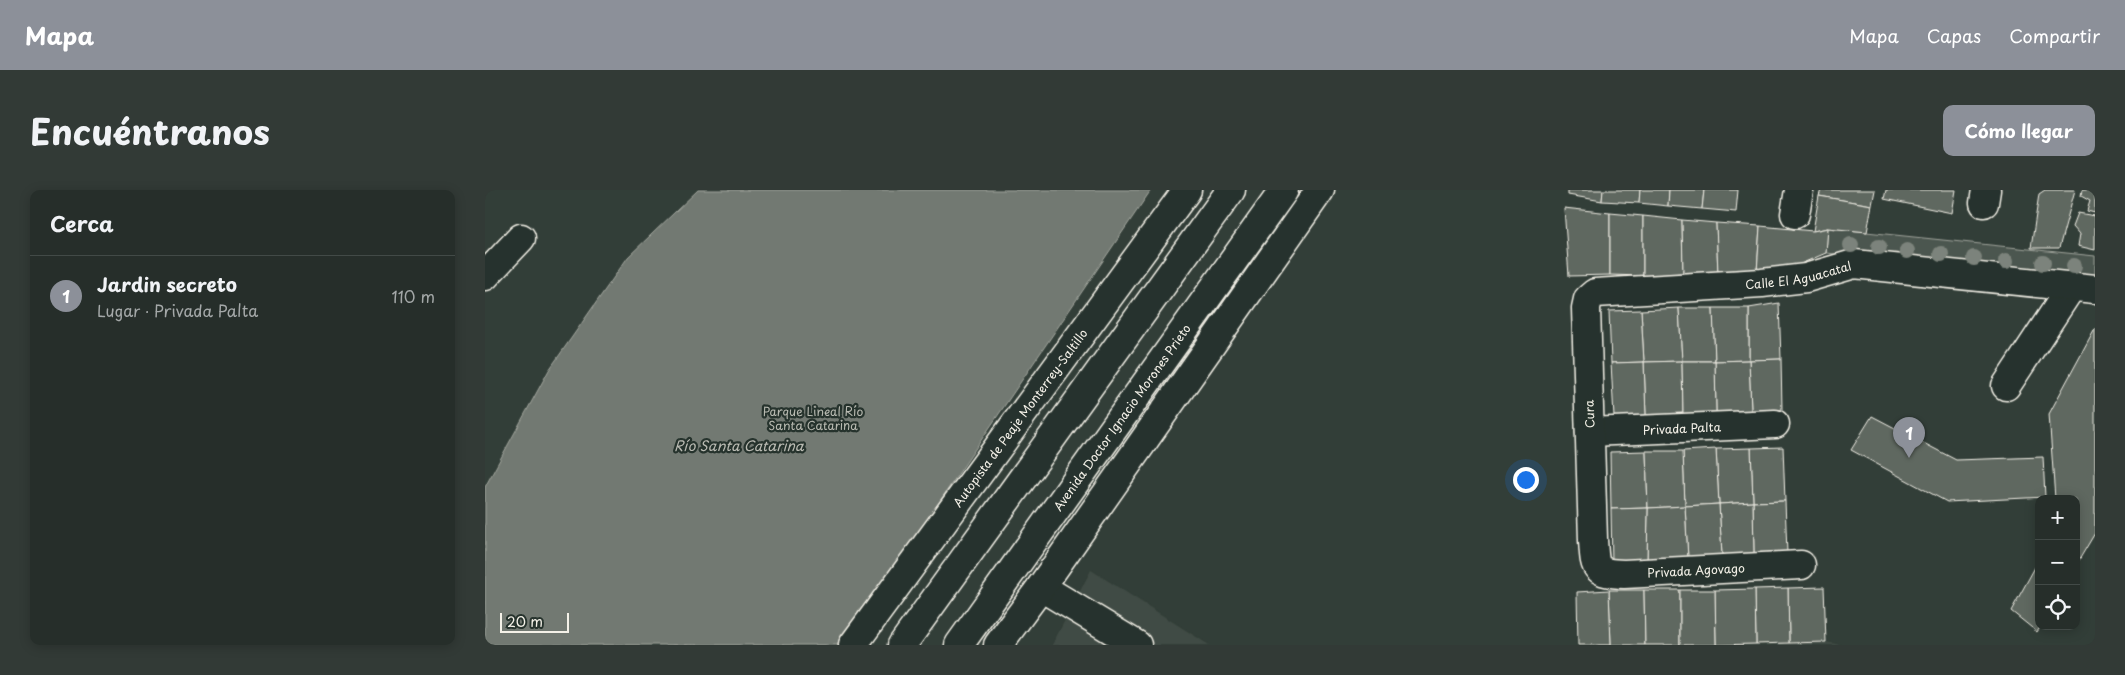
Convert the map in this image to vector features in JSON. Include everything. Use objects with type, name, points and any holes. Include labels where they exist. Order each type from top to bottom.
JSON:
[{"type":"main road","name":"Autopista de Peaje Monterrey-Saltillo","points":[[853,645],[1187,190]]},
{"type":"main road","points":[[902,645],[1231,190]]},
{"type":"main road","name":"Avenida Doctor Ignacio Morones Prieto","points":[[959,645],[1284,190]]},
{"type":"main road","points":[[1008,638],[1041,587],[1321,190]]},
{"type":"main road","points":[[485,276],[521,238]]},
{"type":"main road","name":"Calle El Aguacatal","points":[[1619,291],[1762,284],[1806,278],[1854,264],[2083,287]]},
{"type":"main road","points":[[2006,386],[2083,287]]},
{"type":"main road","name":"Cura","points":[[1595,563],[1586,308],[1588,299],[1595,293],[1619,291]]},
{"type":"main road","name":"Privada Palta","points":[[1590,432],[1775,424]]},
{"type":"main road","name":"Privada Agovago","points":[[1595,563],[1606,574],[1801,565]]},
{"type":"main road","points":[[1041,587],[1137,645]]},
{"type":"shaded area","points":[[1828,228],[2095,256],[2095,281],[1826,253]]},
{"type":"shaded area","points":[[1091,570],[1209,645],[1052,645]]},
{"type":"shaded area","points":[[1826,642],[1841,645],[1726,645],[1789,643]]},
{"type":"water","name":"Río Santa Catarina","points":[[698,190],[1151,190],[842,645],[485,645],[485,487],[549,370],[628,257]]},
{"type":"building","points":[[1568,190],[1603,190],[1602,201],[1568,195]]},
{"type":"building","points":[[1603,190],[1640,190],[1639,203],[1602,201]]},
{"type":"building","points":[[1640,190],[1669,190],[1668,206],[1639,203]]},
{"type":"building","points":[[1669,190],[1704,190],[1702,209],[1668,206]]},
{"type":"building","points":[[1704,190],[1738,190],[1736,212],[1702,209]]},
{"type":"building","points":[[1821,190],[1875,190],[1872,205],[1819,196]]},
{"type":"building","points":[[1886,190],[1956,190],[1952,213],[1884,199]]},
{"type":"building","points":[[2045,190],[2075,190],[2059,248],[2031,248],[2039,194]]},
{"type":"building","points":[[2082,190],[2095,190],[2095,213],[2087,211],[2090,201],[2081,196]]},
{"type":"building","points":[[1819,196],[1872,205],[1867,232],[1828,228],[1813,231]]},
{"type":"building","points":[[1564,208],[1610,213],[1610,275],[1569,276]]},
{"type":"building","points":[[1610,213],[1643,216],[1643,276],[1610,275]]},
{"type":"building","points":[[2078,213],[2095,216],[2095,250],[2078,246],[2080,234],[2073,226]]},
{"type":"building","points":[[1643,216],[1682,220],[1683,273],[1643,276]]},
{"type":"building","points":[[1682,220],[1716,223],[1718,274],[1683,273]]},
{"type":"building","points":[[1716,223],[1760,226],[1757,272],[1718,274]]},
{"type":"building","points":[[1760,226],[1813,231],[1828,228],[1826,253],[1791,268],[1757,272]]},
{"type":"building","points":[[1779,303],[1781,359],[1749,360],[1749,308]]},
{"type":"building","points":[[1679,308],[1682,361],[1644,362],[1641,310]]},
{"type":"building","points":[[1679,308],[1713,308],[1715,361],[1682,361]]},
{"type":"building","points":[[1713,308],[1749,308],[1749,360],[1715,361]]},
{"type":"building","points":[[1641,310],[1644,362],[1611,363],[1609,311]]},
{"type":"building","points":[[2095,329],[2095,533],[2080,558],[2080,495],[2055,495],[2049,414]]},
{"type":"building","points":[[1781,359],[1782,410],[1751,411],[1749,360]]},
{"type":"building","points":[[1749,360],[1751,411],[1716,412],[1715,361]]},
{"type":"building","points":[[1682,361],[1683,414],[1646,416],[1644,362]]},
{"type":"building","points":[[1682,361],[1715,361],[1716,412],[1683,414]]},
{"type":"building","points":[[1644,362],[1646,416],[1614,417],[1611,363]]},
{"type":"building","points":[[1872,416],[1956,460],[2043,457],[2045,495],[2035,495],[2035,498],[1947,502],[1851,450]]},
{"type":"building","points":[[1783,447],[1785,501],[1753,502],[1751,448]]},
{"type":"building","points":[[1751,448],[1753,502],[1719,504],[1716,449]]},
{"type":"building","points":[[1716,449],[1719,504],[1685,506],[1683,451]]},
{"type":"building","points":[[1646,451],[1648,508],[1611,509],[1610,452]]},
{"type":"building","points":[[1646,451],[1683,451],[1685,506],[1648,508]]},
{"type":"building","points":[[1785,501],[1787,553],[1754,555],[1753,502]]},
{"type":"building","points":[[1753,502],[1754,555],[1722,556],[1719,504]]},
{"type":"building","points":[[1719,504],[1722,556],[1688,559],[1685,506]]},
{"type":"building","points":[[1685,506],[1688,559],[1647,561],[1648,508]]},
{"type":"building","points":[[1648,508],[1647,561],[1612,563],[1611,509]]},
{"type":"building","points":[[2035,567],[2035,630],[2038,630],[2037,632],[2011,611]]},
{"type":"building","points":[[1824,587],[1826,642],[1789,643],[1788,588]]},
{"type":"building","points":[[1788,588],[1789,643],[1756,644],[1755,589]]},
{"type":"building","points":[[1755,589],[1756,644],[1716,645],[1715,590]]},
{"type":"building","points":[[1609,590],[1644,590],[1645,645],[1611,645]]},
{"type":"building","points":[[1609,590],[1611,645],[1578,645],[1577,592]]},
{"type":"building","points":[[1644,590],[1680,590],[1680,645],[1645,645]]},
{"type":"building","points":[[1680,590],[1715,590],[1716,645],[1680,645]]},
{"type":"place","name":"Jardin secreto","points":[[1909,458]]},
{"type":"park label","name":"Parque Lineal Río Santa Catarina","points":[[813,418]]}]
